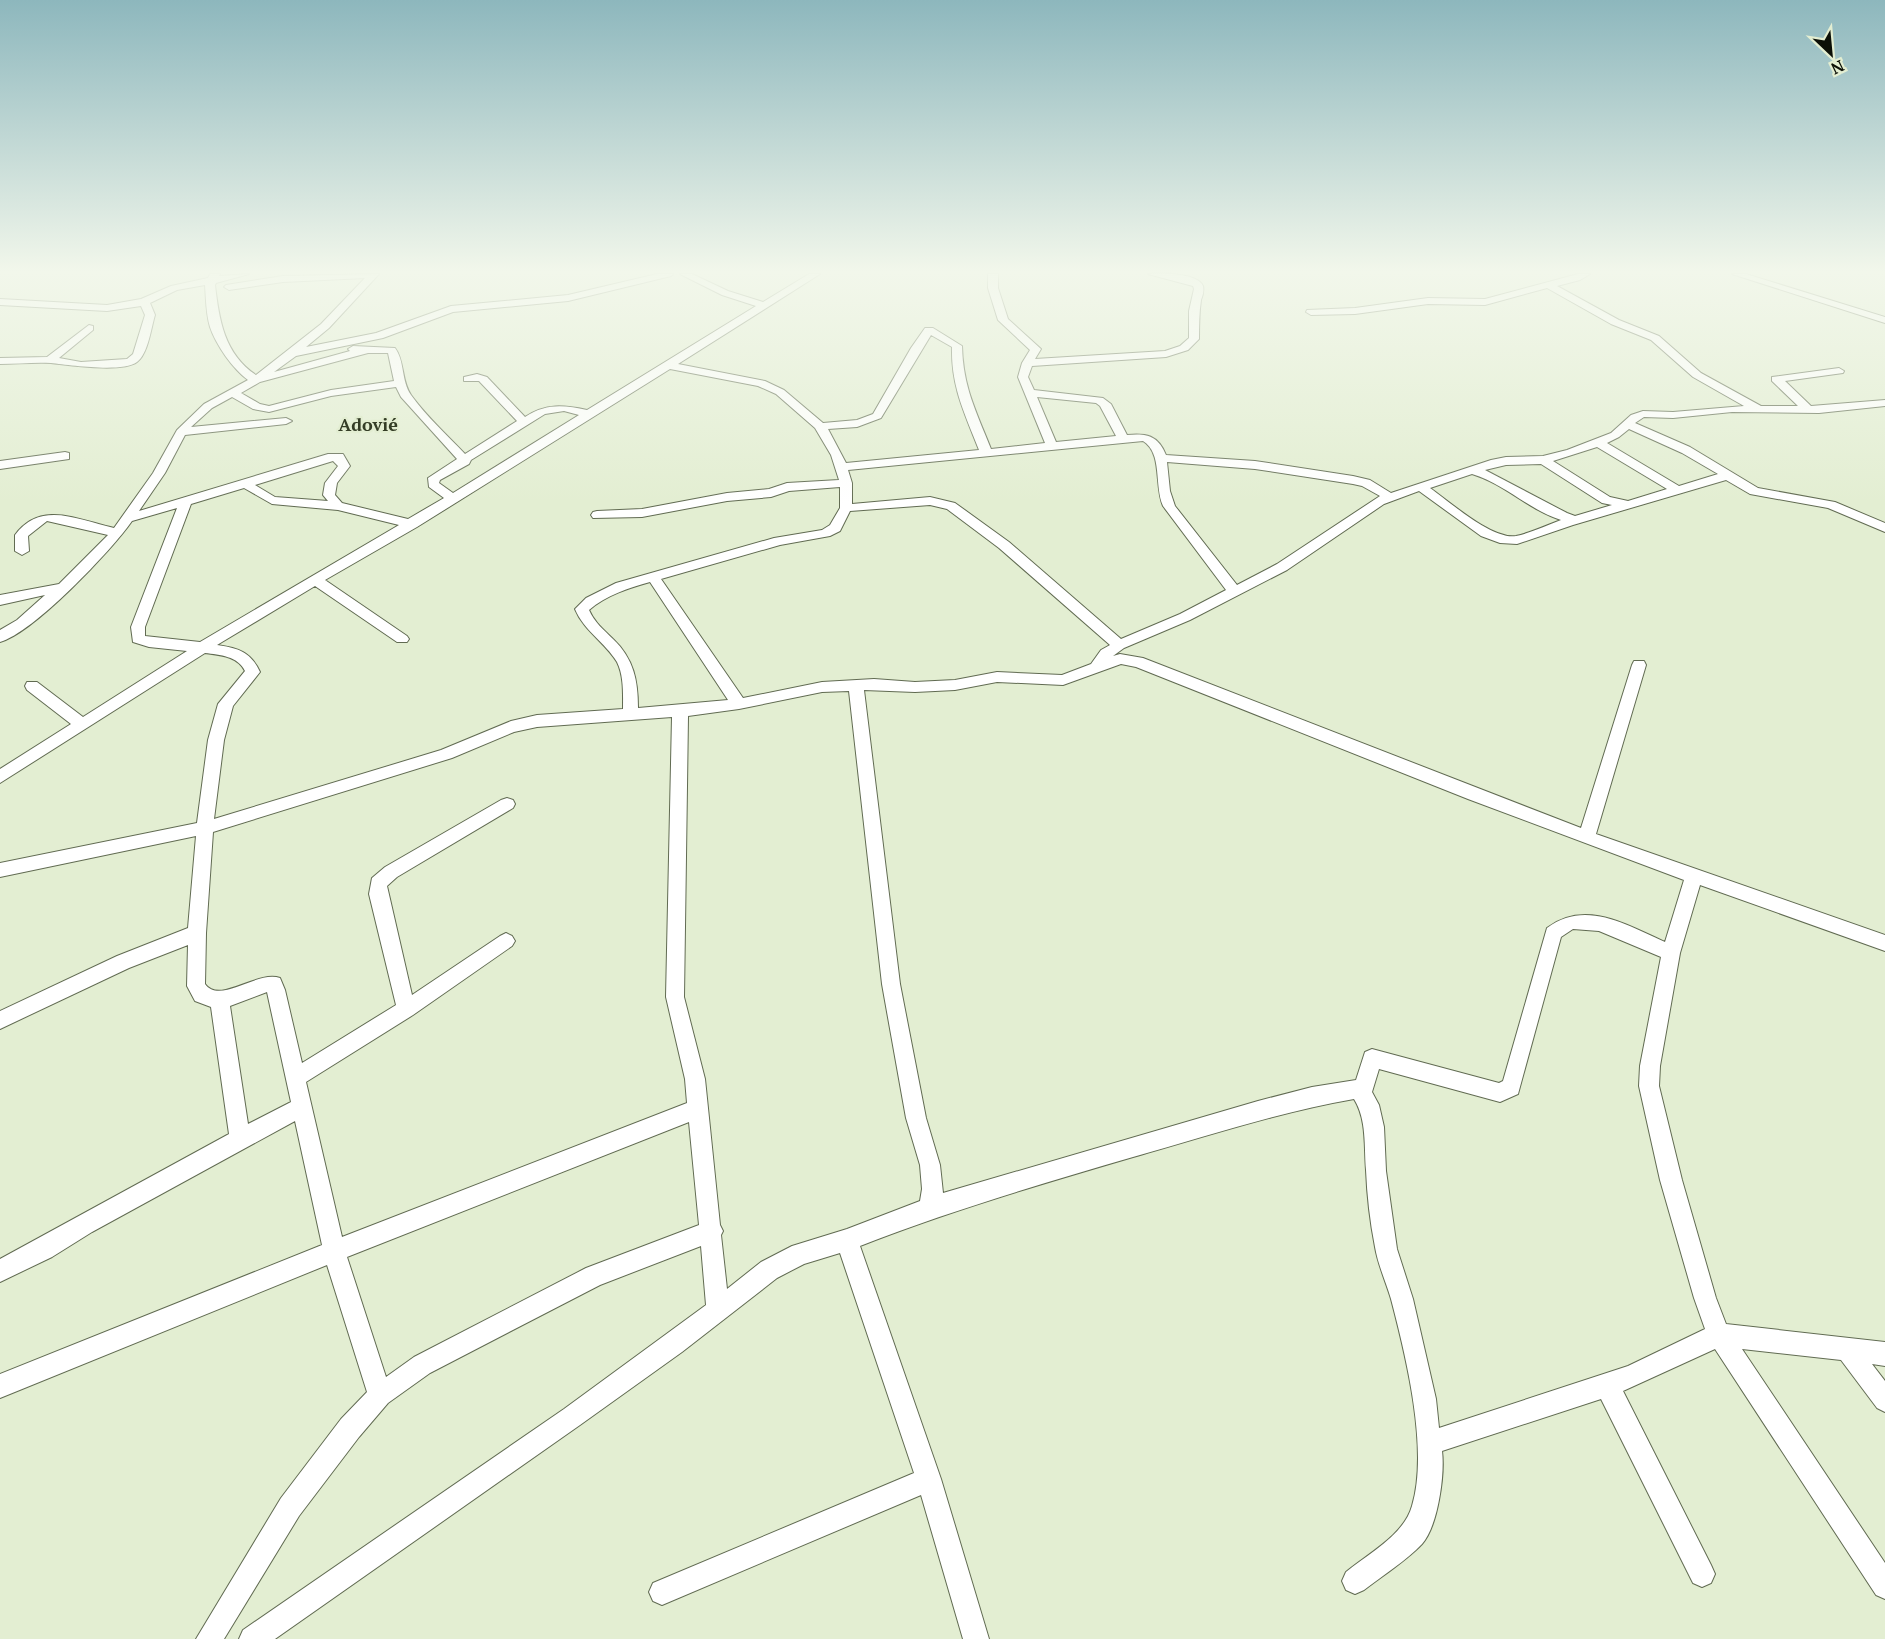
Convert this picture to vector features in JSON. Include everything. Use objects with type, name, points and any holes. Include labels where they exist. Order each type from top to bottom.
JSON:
[{"type":"street","points":[[50,360],[62,350]]},
{"type":"street","points":[[0,362],[50,360],[81,365],[113,364],[135,359],[138,350]]},
{"type":"street","points":[[228,350],[244,372],[256,381]]},
{"type":"street","points":[[0,637],[22,623],[76,576],[117,533],[159,473],[181,432],[201,411],[256,381],[296,350]]},
{"type":"street","points":[[293,353],[307,350]]},
{"type":"street","points":[[256,381],[367,350]]},
{"type":"street","points":[[392,350],[395,355],[396,372],[405,396],[465,461]]},
{"type":"street","points":[[0,777],[204,647],[412,524],[692,350]]},
{"type":"street","points":[[820,426],[842,426],[869,421],[878,416],[915,350]]},
{"type":"street","points":[[957,350],[960,385],[986,452]]},
{"type":"street","points":[[1035,350],[1027,363],[1023,377],[1052,447]]},
{"type":"street","points":[[1027,363],[1166,354],[1177,350]]},
{"type":"street","points":[[1669,350],[1697,375],[1761,410]]},
{"type":"street","points":[[631,715],[630,679],[624,661],[589,622],[582,609],[606,592],[653,577],[779,541],[825,533],[835,528],[846,508],[846,483],[842,467],[820,426],[780,392],[761,382],[712,375],[669,365]]},
{"type":"street","points":[[1808,410],[1776,379],[1839,371]]},
{"type":"street","points":[[468,379],[477,377],[483,380],[524,422]]},
{"type":"street","points":[[233,393],[257,407],[269,409],[324,395],[400,382]]},
{"type":"street","points":[[1031,393],[1099,400],[1105,404],[1123,439]]},
{"type":"street","points":[[1098,666],[1106,654],[1119,645],[1185,618],[1281,567],[1380,501],[1390,497],[1506,461],[1543,460],[1599,443],[1624,430],[1627,424],[1642,414],[1673,415],[1732,409],[1808,410],[1885,403]]},
{"type":"street","points":[[257,407],[266,423]]},
{"type":"street","points":[[453,499],[433,484],[434,478],[543,411],[556,408],[588,414]]},
{"type":"street","points":[[181,432],[286,421]]},
{"type":"street","points":[[1627,424],[1686,450],[1754,491],[1831,506],[1885,528]]},
{"type":"street","points":[[842,467],[1145,437],[1152,439],[1156,443],[1161,458],[1166,498],[1175,514],[1210,556],[1235,592]]},
{"type":"street","points":[[1599,443],[1679,491]]},
{"type":"street","points":[[0,465],[65,456]]},
{"type":"street","points":[[127,518],[339,457],[344,466],[331,483],[329,495],[338,506]]},
{"type":"street","points":[[1161,458],[1255,465],[1343,478],[1366,483],[1390,497]]},
{"type":"street","points":[[1543,460],[1606,500],[1633,505]]},
{"type":"street","points":[[1472,470],[1498,479],[1555,514],[1577,520]]},
{"type":"street","points":[[1421,487],[1486,533],[1500,539],[1517,540],[1729,475]]},
{"type":"street","points":[[597,515],[642,513],[727,497],[771,493],[787,487],[846,483]]},
{"type":"street","points":[[246,484],[272,500],[338,506],[412,524]]},
{"type":"street","points":[[846,508],[930,501],[951,506],[1004,545],[1119,645]]},
{"type":"street","points":[[186,502],[138,627],[138,639],[149,644],[204,647],[228,652],[253,667],[253,672],[226,704],[216,740],[205,828],[197,933],[196,986],[202,994],[220,1000],[266,984],[273,984],[276,990],[334,1251],[380,1395]]},
{"type":"street","points":[[22,551],[21,535],[40,518],[50,517],[117,533]]},
{"type":"street","points":[[653,577],[739,704]]},
{"type":"street","points":[[316,580],[350,601],[375,623],[402,639]]},
{"type":"street","points":[[0,600],[60,588]]},
{"type":"street","points":[[0,870],[205,828],[446,754],[523,723],[680,711],[739,704],[822,687],[955,685],[997,677],[1063,680],[1120,659],[1138,662],[1290,724],[1586,838],[1764,903],[1885,943]]},
{"type":"street","points":[[1586,838],[1639,665]]},
{"type":"street","points":[[856,685],[891,984],[916,1118],[930,1165],[933,1189],[929,1208]]},
{"type":"street","points":[[32,686],[82,724]]},
{"type":"street","points":[[680,711],[675,997],[678,1021],[688,1046],[698,1109],[712,1231],[718,1311]]},
{"type":"street","points":[[406,1009],[378,894],[378,883],[391,872],[507,804]]},
{"type":"street","points":[[1694,876],[1671,953],[1650,1066],[1649,1086],[1671,1180],[1705,1298],[1719,1335],[1885,1586]]},
{"type":"street","points":[[252,1639],[572,1417],[718,1311],[769,1270],[800,1254],[847,1240],[929,1208],[1258,1111],[1312,1097],[1359,1089],[1367,1083],[1370,1060],[1375,1057],[1500,1093],[1511,1087],[1553,933],[1565,924],[1580,921],[1609,928],[1671,953]]},
{"type":"street","points":[[0,1020],[123,962],[197,933]]},
{"type":"street","points":[[296,1078],[406,1009],[506,941]]},
{"type":"street","points":[[220,1000],[240,1139]]},
{"type":"street","points":[[1355,1581],[1414,1534],[1425,1506],[1432,1471],[1424,1399],[1402,1299],[1386,1249],[1376,1171],[1374,1127],[1369,1105],[1359,1089]]},
{"type":"street","points":[[0,1271],[302,1107]]},
{"type":"street","points":[[0,1386],[334,1251],[698,1109]]},
{"type":"street","points":[[209,1639],[290,1507],[350,1428],[380,1395],[422,1365],[594,1276],[712,1231]]},
{"type":"street","points":[[847,1240],[929,1479],[976,1639]]},
{"type":"street","points":[[1429,1443],[1631,1377],[1719,1335],[1885,1354]]},
{"type":"street","points":[[1847,1350],[1885,1400]]},
{"type":"street","points":[[1607,1385],[1702,1574]]},
{"type":"street","points":[[662,1592],[929,1479]]},
{"type":"district","name":"Adovié","points":[[368,424]]}]
